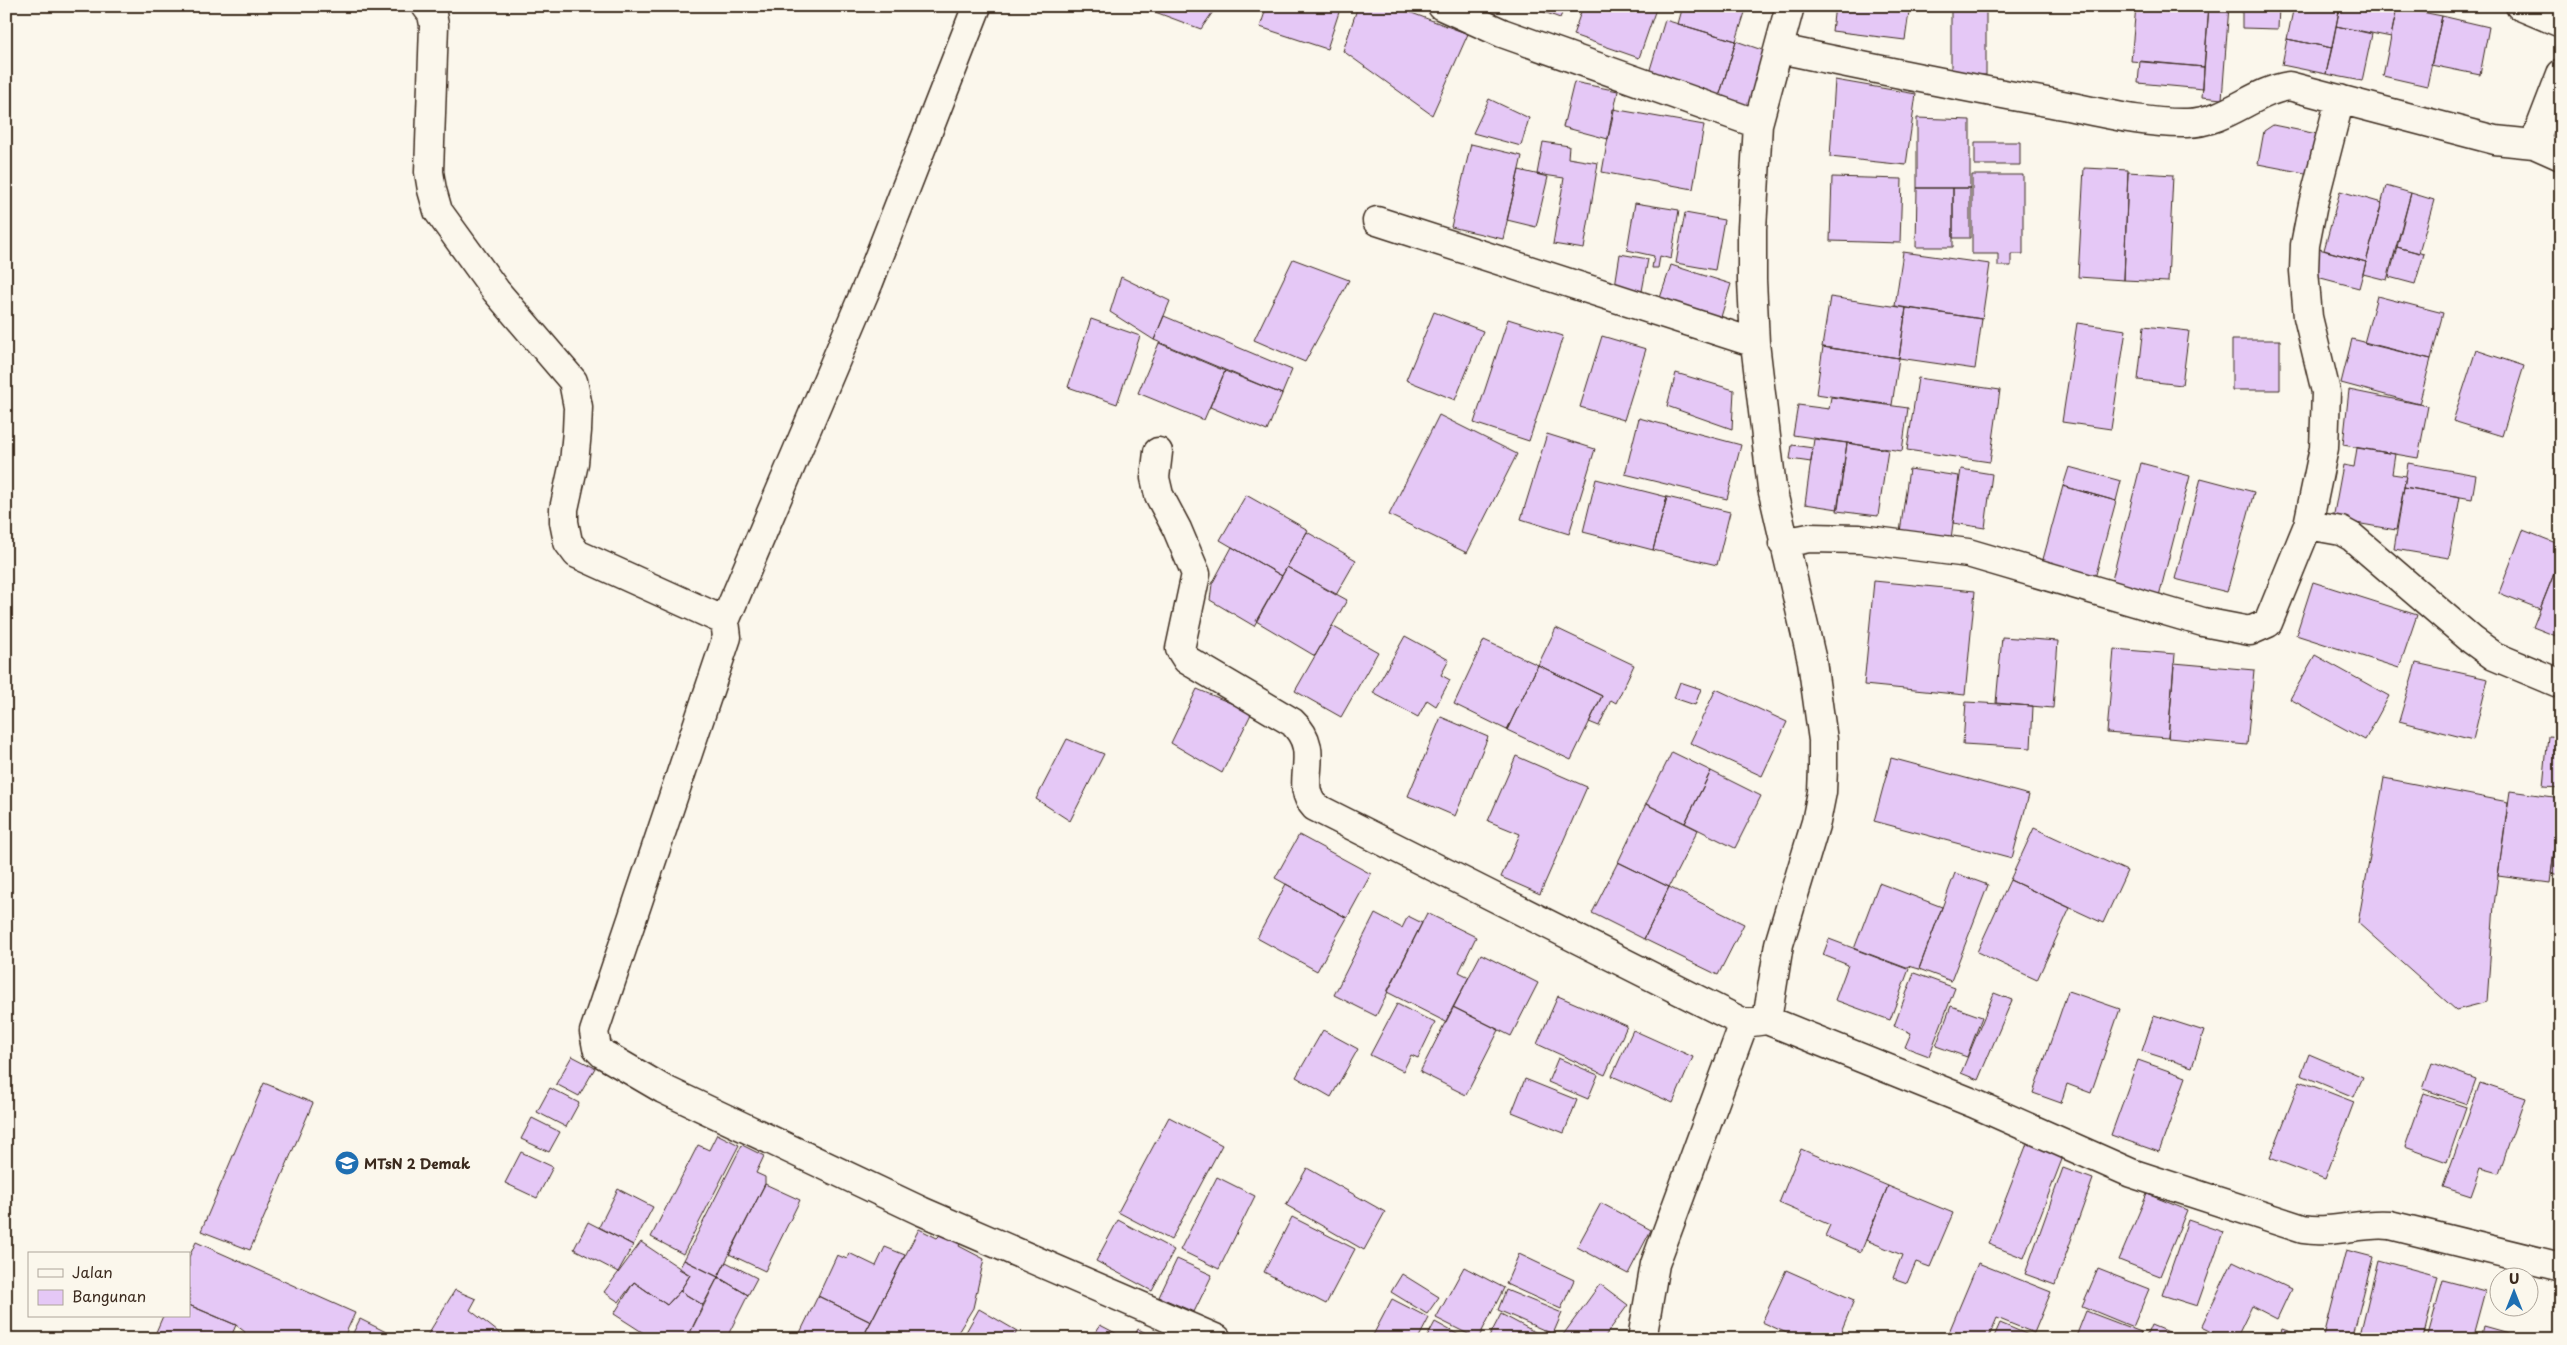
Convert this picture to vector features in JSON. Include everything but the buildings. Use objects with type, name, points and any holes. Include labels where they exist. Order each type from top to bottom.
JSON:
[{"type":"street","points":[[426,6],[432,14],[434,25],[429,172],[438,211],[496,291],[568,373],[576,390],[577,431],[574,463],[564,509],[565,531],[568,542],[577,554],[725,621]]},
{"type":"street","points":[[977,6],[869,282],[725,621],[727,638],[594,1032],[598,1048],[603,1054],[663,1088],[921,1211],[1217,1339]]},
{"type":"street","points":[[1442,6],[1502,33],[1758,124]]},
{"type":"street","points":[[1642,1339],[1655,1264],[1756,1021],[1816,822],[1822,792],[1823,740],[1812,661],[1783,543],[1772,488],[1756,343],[1752,229],[1758,124],[1780,49],[1790,6]]},
{"type":"street","points":[[2520,6],[2561,23]]},
{"type":"street","points":[[1780,49],[1988,92],[2133,118],[2178,122],[2208,121],[2238,109],[2256,96],[2289,86],[2495,140],[2534,144],[2561,156]]},
{"type":"street","points":[[2534,144],[2561,74]]},
{"type":"street","points":[[1783,543],[1809,538],[1867,539],[1968,553],[2203,622],[2250,631],[2263,627],[2271,619],[2308,525],[2324,448],[2326,392],[2308,317],[2304,271],[2306,244],[2313,204],[2340,99]]},
{"type":"street","points":[[1377,221],[1756,343]]},
{"type":"street","points":[[1158,452],[1155,478],[1159,495],[1177,529],[1196,574],[1180,649],[1187,660],[1299,728],[1308,752],[1306,792],[1315,807],[1756,1021],[1973,1103],[2130,1173],[2275,1221],[2317,1231],[2375,1224],[2390,1225],[2561,1267]]},
{"type":"street","points":[[2308,525],[2341,531],[2352,537],[2472,640],[2494,656],[2561,684]]},
{"type":"place","name":"MTsN 2 Demak","points":[[347,1163]]}]
